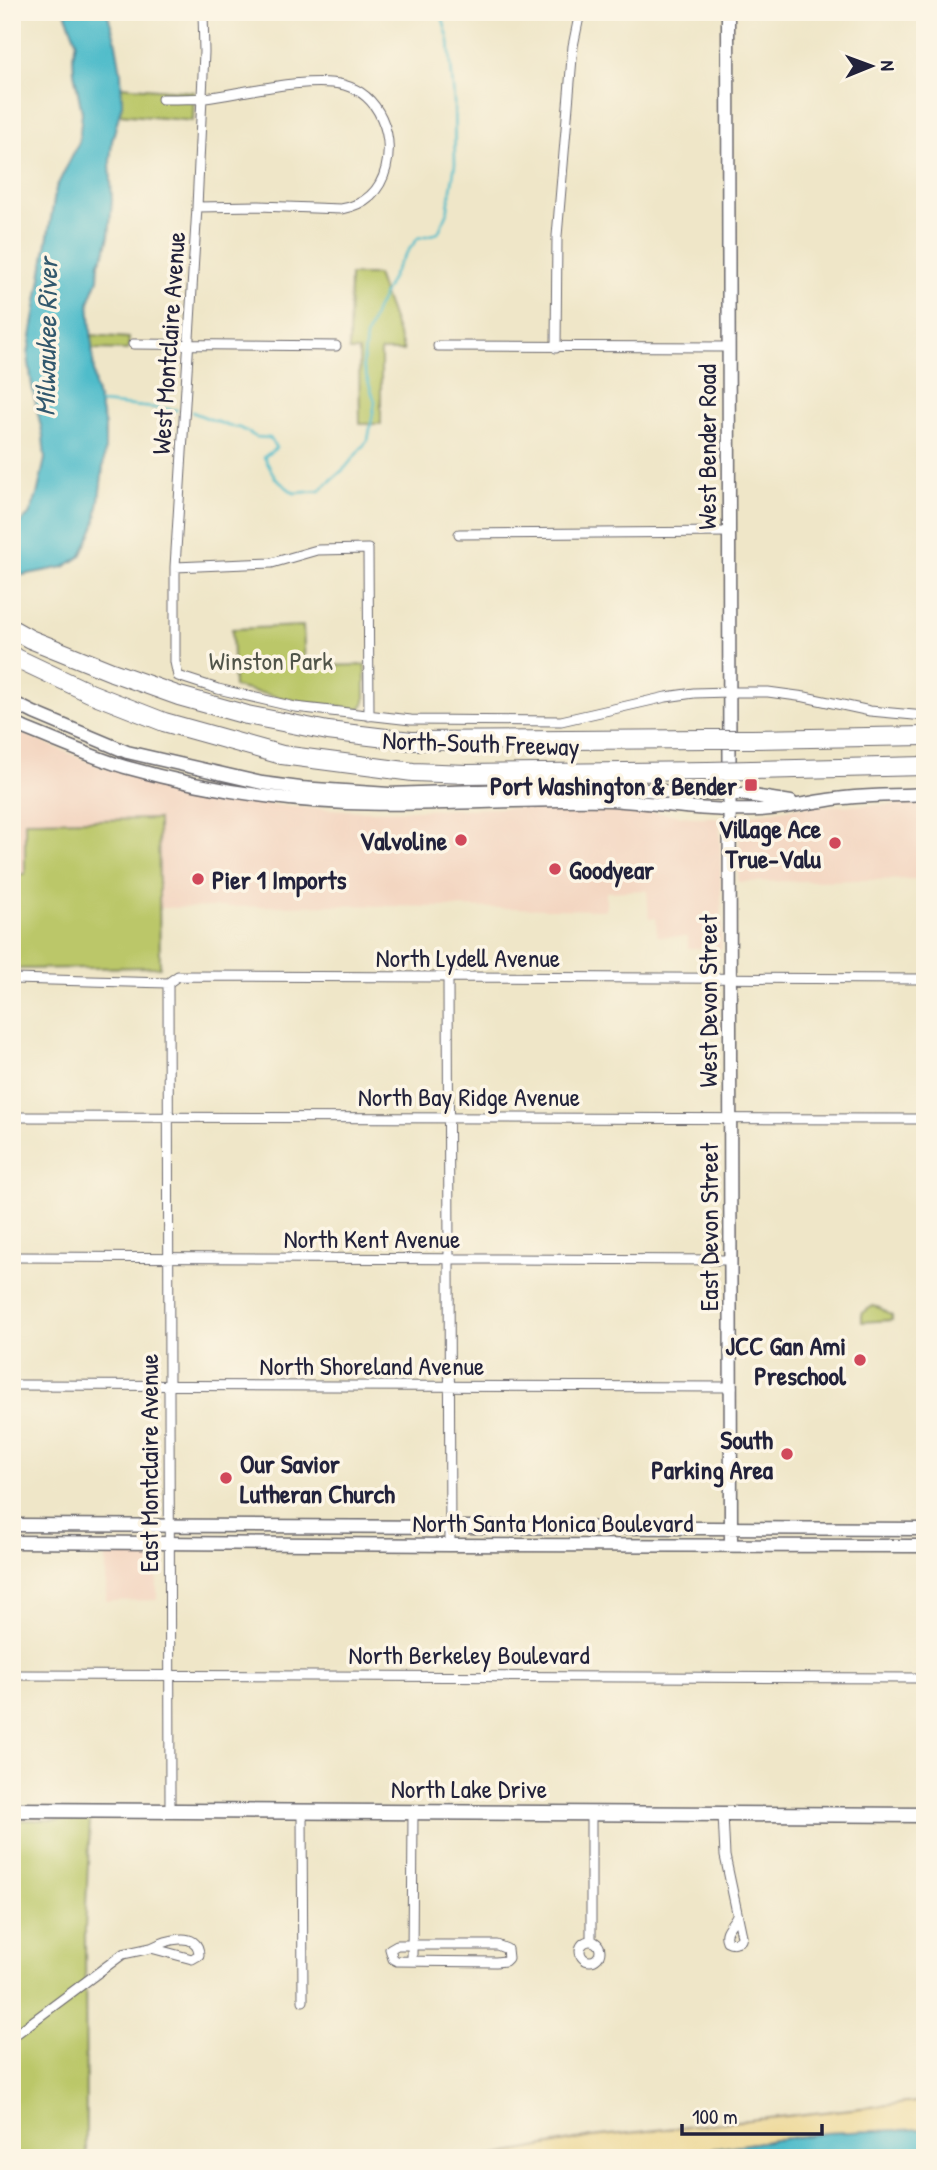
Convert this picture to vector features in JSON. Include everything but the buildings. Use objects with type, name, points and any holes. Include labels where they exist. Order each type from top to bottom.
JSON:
[{"type":"highway","name":"North-South Freeway","points":[[12,629],[77,658],[179,696],[247,715],[328,731],[411,741],[925,736]]},
{"type":"highway","name":"North-South Freeway","points":[[12,656],[90,693],[164,722],[282,755],[427,772],[708,771],[925,766]]},
{"type":"main road","name":"North Lake Drive","points":[[12,1810],[925,1815]]},
{"type":"street","name":"West Montclaire Avenue","points":[[203,12],[204,52],[197,207],[175,566],[177,676],[277,703],[369,716]]},
{"type":"street","points":[[556,348],[557,236],[573,46],[580,12]]},
{"type":"street","name":"West Bender Road","points":[[728,12],[729,882]]},
{"type":"street","points":[[162,99],[202,98],[307,83],[346,86],[366,96],[384,123],[388,159],[378,188],[365,201],[341,209],[197,207]]},
{"type":"street","points":[[133,344],[336,346]]},
{"type":"street","points":[[438,346],[729,347]]},
{"type":"street","points":[[459,534],[729,532]]},
{"type":"street","points":[[175,566],[272,563],[317,550],[368,549],[369,716],[437,721],[561,720],[666,697],[729,692],[805,697],[870,711],[925,716]]},
{"type":"street","points":[[12,702],[127,752],[262,783],[300,788],[389,794],[607,787],[741,794],[797,804]]},
{"type":"street","points":[[12,722],[124,767],[197,785],[267,796],[387,804],[598,800],[689,808],[762,810],[831,799],[925,794]]},
{"type":"street","name":"West Devon Street","points":[[729,882],[730,1119]]},
{"type":"street","name":"North Lydell Avenue","points":[[12,979],[168,983],[178,976],[925,979]]},
{"type":"street","points":[[449,978],[450,1545]]},
{"type":"street","points":[[168,983],[168,1117]]},
{"type":"street","name":"North Bay Ridge Avenue","points":[[12,1117],[925,1119]]},
{"type":"street","name":"East Montclaire Avenue","points":[[168,1117],[170,1810]]},
{"type":"street","name":"East Devon Street","points":[[730,1119],[731,1545]]},
{"type":"street","name":"North Kent Avenue","points":[[12,1257],[731,1260]]},
{"type":"street","name":"North Shoreland Avenue","points":[[12,1385],[732,1387]]},
{"type":"street","name":"North Santa Monica Boulevard","points":[[12,1525],[925,1528]]},
{"type":"street","name":"North Santa Monica Boulevard","points":[[12,1542],[925,1546]]},
{"type":"street","name":"North Berkeley Boulevard","points":[[12,1675],[925,1678]]},
{"type":"street","points":[[302,1812],[303,2001]]},
{"type":"street","points":[[412,1961],[413,1812]]},
{"type":"street","points":[[591,1813],[591,1941]]},
{"type":"street","points":[[723,1814],[725,1856],[737,1915]]},
{"type":"street","points":[[12,2037],[114,1960],[130,1951],[151,1948],[169,1940],[184,1939],[195,1944],[200,1951],[196,1957],[188,1959],[151,1948]]},
{"type":"street","points":[[497,1945],[507,1949],[509,1953],[505,1961],[496,1962],[412,1961],[393,1959],[390,1954],[393,1946],[497,1945]]},
{"type":"shaded area","points":[[12,729],[102,767],[199,791],[269,804],[369,811],[578,806],[714,817],[719,820],[720,825],[722,949],[688,948],[688,937],[657,936],[656,918],[649,918],[647,890],[606,892],[606,910],[332,905],[159,908],[157,819],[25,875],[12,874]]},
{"type":"shaded area","points":[[925,804],[925,879],[738,882],[740,821],[744,815],[808,806]]},
{"type":"shaded area","points":[[106,1552],[157,1552],[157,1600],[106,1601]]},
{"type":"green space","points":[[120,86],[194,92],[193,121],[119,114],[122,104]]},
{"type":"green space","points":[[350,275],[377,275],[404,351],[381,351],[381,424],[360,424],[359,351],[349,351]]},
{"type":"green space","points":[[91,335],[129,338],[128,350],[92,349]]},
{"type":"green space","name":"Winston Park","points":[[303,626],[305,666],[365,665],[365,702],[360,709],[306,703],[234,687],[232,629]]},
{"type":"green space","points":[[158,819],[160,967],[12,969],[12,874],[25,874],[25,821]]},
{"type":"green space","points":[[873,1306],[892,1316],[892,1320],[862,1322],[862,1313]]},
{"type":"green space","points":[[12,1820],[90,1820],[85,1929],[86,2158],[12,2158]]},
{"type":"sand","points":[[925,2101],[925,2129],[825,2133],[648,2158],[483,2158],[592,2137]]},
{"type":"water","name":"Milwaukee River","points":[[65,12],[107,12],[121,72],[122,104],[112,141],[110,162],[112,200],[109,236],[89,302],[95,387],[105,426],[105,450],[95,525],[81,556],[64,567],[12,577],[12,530],[29,515],[37,495],[45,459],[28,355],[56,188],[79,142],[82,112],[74,72],[76,41]]},
{"type":"water","points":[[925,2129],[925,2158],[648,2158],[825,2133]]},
{"type":"waterway","points":[[192,412],[240,428],[256,437],[270,438],[276,448],[264,457],[276,479],[294,493],[319,491],[345,468],[368,440],[375,402],[363,366],[366,337],[399,263],[418,238],[438,233],[447,214],[455,164],[454,100],[449,41],[441,12]]},
{"type":"waterway","points":[[100,403],[177,410]]},
{"type":"place","name":"Port Washington & Bender","points":[[751,785]]},
{"type":"place","name":"Valvoline","points":[[461,840]]},
{"type":"place","name":"Village Ace True-Valu","points":[[835,843]]},
{"type":"place","name":"Goodyear","points":[[555,869]]},
{"type":"place","name":"Pier 1 Imports","points":[[198,879]]},
{"type":"place","name":"JCC Gan Ami Preschool","points":[[860,1360]]},
{"type":"place","name":"South Parking Area","points":[[787,1454]]},
{"type":"place","name":"Our Savior Lutheran Church","points":[[226,1478]]}]
